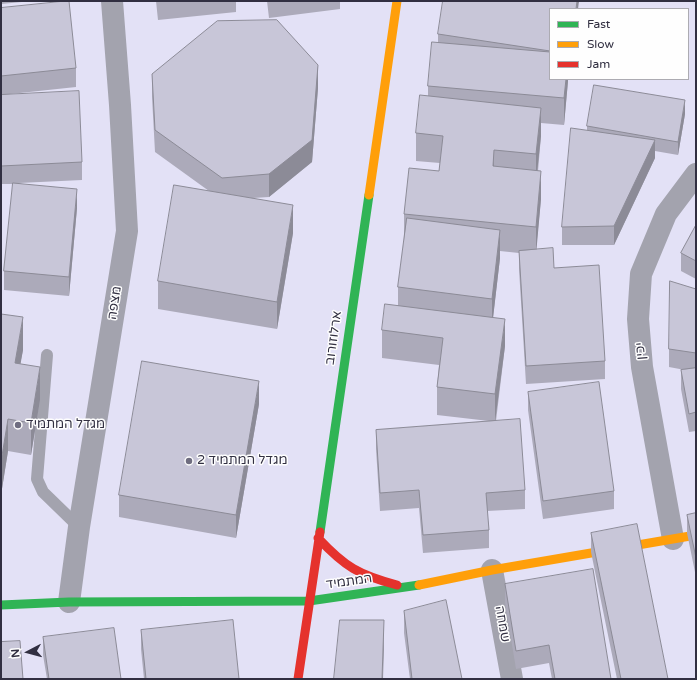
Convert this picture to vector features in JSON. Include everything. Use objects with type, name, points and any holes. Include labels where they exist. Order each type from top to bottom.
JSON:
[{"type":"street","name":"מצפה","points":[[69,602],[92,440],[126,231],[120,105],[112,1]]},
{"type":"street","name":"ארלוזורוב","points":[[298,679],[308,601],[397,1]]},
{"type":"street","name":"יכין","points":[[673,539],[642,368],[638,318],[642,274],[666,214],[696,174]]},
{"type":"street","name":"המתמיד","points":[[1,605],[69,602],[308,601],[408,587],[492,570],[696,535]]},
{"type":"street","points":[[318,538],[337,559],[353,572],[408,587]]},
{"type":"street","name":"שמחה","points":[[492,570],[512,679]]},
{"type":"lane","points":[[47,355],[37,479],[43,492],[79,527]]},
{"type":"building","points":[[69,1],[76,68],[1,76],[1,8]]},
{"type":"building","points":[[443,1],[577,1],[576,8],[549,8],[549,51],[438,34]]},
{"type":"building","points":[[277,20],[318,65],[312,140],[269,174],[222,178],[155,130],[152,74],[217,21]]},
{"type":"building","points":[[432,42],[549,52],[549,80],[566,80],[564,98],[428,86]]},
{"type":"building","points":[[594,85],[685,100],[678,142],[587,126]]},
{"type":"building","points":[[79,91],[82,162],[1,166],[1,95]]},
{"type":"building","points":[[420,95],[541,108],[536,154],[494,150],[493,166],[541,171],[536,227],[404,214],[409,168],[439,171],[443,136],[416,133]]},
{"type":"building","points":[[571,128],[655,140],[614,226],[562,227]]},
{"type":"building","points":[[13,183],[77,189],[69,277],[4,271]]},
{"type":"building","points":[[174,185],[293,205],[277,302],[158,281]]},
{"type":"building","points":[[407,218],[500,230],[492,299],[398,287]]},
{"type":"building","points":[[696,225],[696,261],[681,253]]},
{"type":"building","points":[[553,248],[554,268],[599,265],[605,361],[526,366],[519,251]]},
{"type":"building","points":[[670,281],[696,289],[696,353],[669,349]]},
{"type":"building","points":[[385,304],[505,319],[495,394],[437,387],[443,338],[382,330]]},
{"type":"building","points":[[1,314],[23,317],[15,363],[40,367],[31,423],[8,419],[1,462]]},
{"type":"building","name":"מגדל המתמיד 2","points":[[142,361],[259,381],[236,515],[119,495]]},
{"type":"building","points":[[696,368],[696,412],[689,414],[681,370]]},
{"type":"building","points":[[599,382],[614,491],[543,501],[528,392]]},
{"type":"building","points":[[520,419],[525,490],[486,493],[489,530],[423,535],[419,490],[380,493],[376,430]]},
{"type":"building","points":[[696,513],[696,558],[687,515]]},
{"type":"building","points":[[637,524],[668,679],[621,679],[591,533]]},
{"type":"building","points":[[593,569],[611,679],[555,679],[549,645],[516,651],[505,584]]},
{"type":"building","points":[[446,600],[462,679],[412,679],[404,611]]},
{"type":"building","points":[[233,620],[239,679],[146,679],[141,630]]},
{"type":"building","points":[[340,620],[384,620],[382,679],[334,679]]},
{"type":"building","points":[[114,628],[121,679],[49,679],[43,637]]},
{"type":"building","points":[[20,641],[23,679],[1,679],[1,642]]},
{"type":"traffic: fast","points":[[320,532],[369,195]]},
{"type":"traffic: fast","points":[[1,605],[69,602],[309,601],[419,585]]},
{"type":"traffic: slow","points":[[369,195],[397,1]]},
{"type":"traffic: slow","points":[[419,585],[492,570],[696,535]]},
{"type":"traffic: jam","points":[[298,679],[320,532]]},
{"type":"traffic: jam","points":[[318,538],[336,556],[353,569],[372,578],[397,585]]},
{"type":"place","name":"מגדל המתמיד","points":[[18,425]]},
{"type":"place","name":"מגדל המתמיד 2","points":[[189,461]]}]
